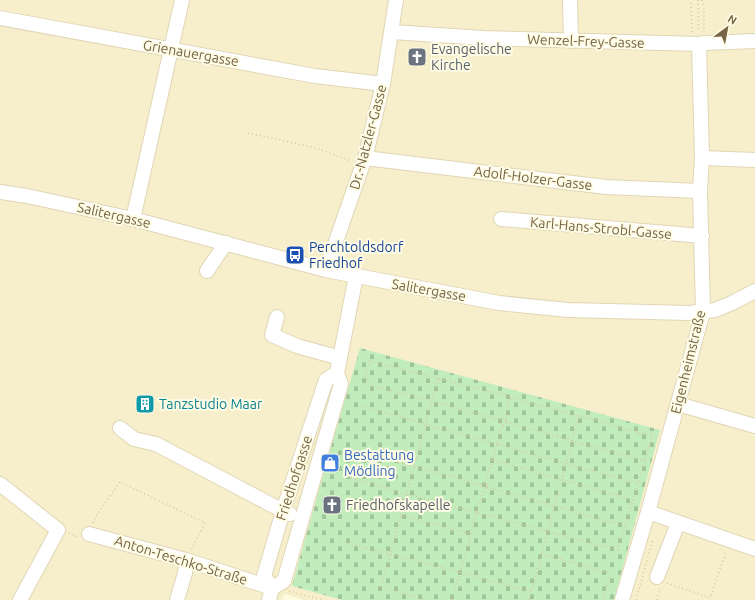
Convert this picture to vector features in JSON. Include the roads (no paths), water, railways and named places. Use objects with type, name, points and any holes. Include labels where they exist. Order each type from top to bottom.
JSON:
[{"type":"street","points":[[133,219],[182,0]]},
{"type":"street","name":"Dr.-Natzler-Gasse","points":[[326,270],[364,161],[382,84],[392,32],[396,0]]},
{"type":"street","points":[[570,0],[571,41]]},
{"type":"street","name":"Grienauergasse","points":[[0,18],[315,76],[382,84]]},
{"type":"street","name":"Wenzel-Frey-Gasse","points":[[392,32],[483,38],[571,41],[698,44],[755,41]]},
{"type":"street","name":"Eigenheimstraße","points":[[622,600],[678,404],[702,312],[702,236],[700,191],[702,158],[698,44]]},
{"type":"street","points":[[702,158],[755,160]]},
{"type":"street","name":"Adolf-Holzer-Gasse","points":[[364,161],[606,187],[700,191]]},
{"type":"street","name":"Salitergasse","points":[[0,192],[27,196],[133,219],[326,270],[499,303],[568,310],[689,313],[716,310],[752,296]]},
{"type":"street","name":"Karl-Hans-Strobl-Gasse","points":[[501,219],[702,236]]},
{"type":"street","points":[[207,271],[226,243]]},
{"type":"street","name":"Friedhofgasse","points":[[337,373],[326,380],[283,511],[264,576],[270,594],[284,581],[341,384],[337,373],[356,276]]},
{"type":"street","points":[[277,317],[272,335],[297,346],[340,358]]},
{"type":"street","points":[[678,404],[755,426]]},
{"type":"street","points":[[120,428],[134,439],[156,444],[283,511],[302,518]]},
{"type":"street","points":[[0,484],[58,530],[20,600]]},
{"type":"street","points":[[648,512],[755,549]]},
{"type":"street","points":[[660,582],[678,523]]},
{"type":"street","name":"Anton-Teschko-Straße","points":[[89,534],[186,560],[270,594]]},
{"type":"street","points":[[177,600],[185,573],[186,560]]},
{"type":"place","name":"Evangelische Kirche","points":[[417,57]]},
{"type":"place","name":"Perchtoldsdorf Friedhof","points":[[295,255]]},
{"type":"place","name":"Tanzstudio Maar","points":[[145,404]]},
{"type":"place","name":"Bestattung Mödling","points":[[330,463]]},
{"type":"place","name":"Friedhofskapelle","points":[[332,505]]}]
